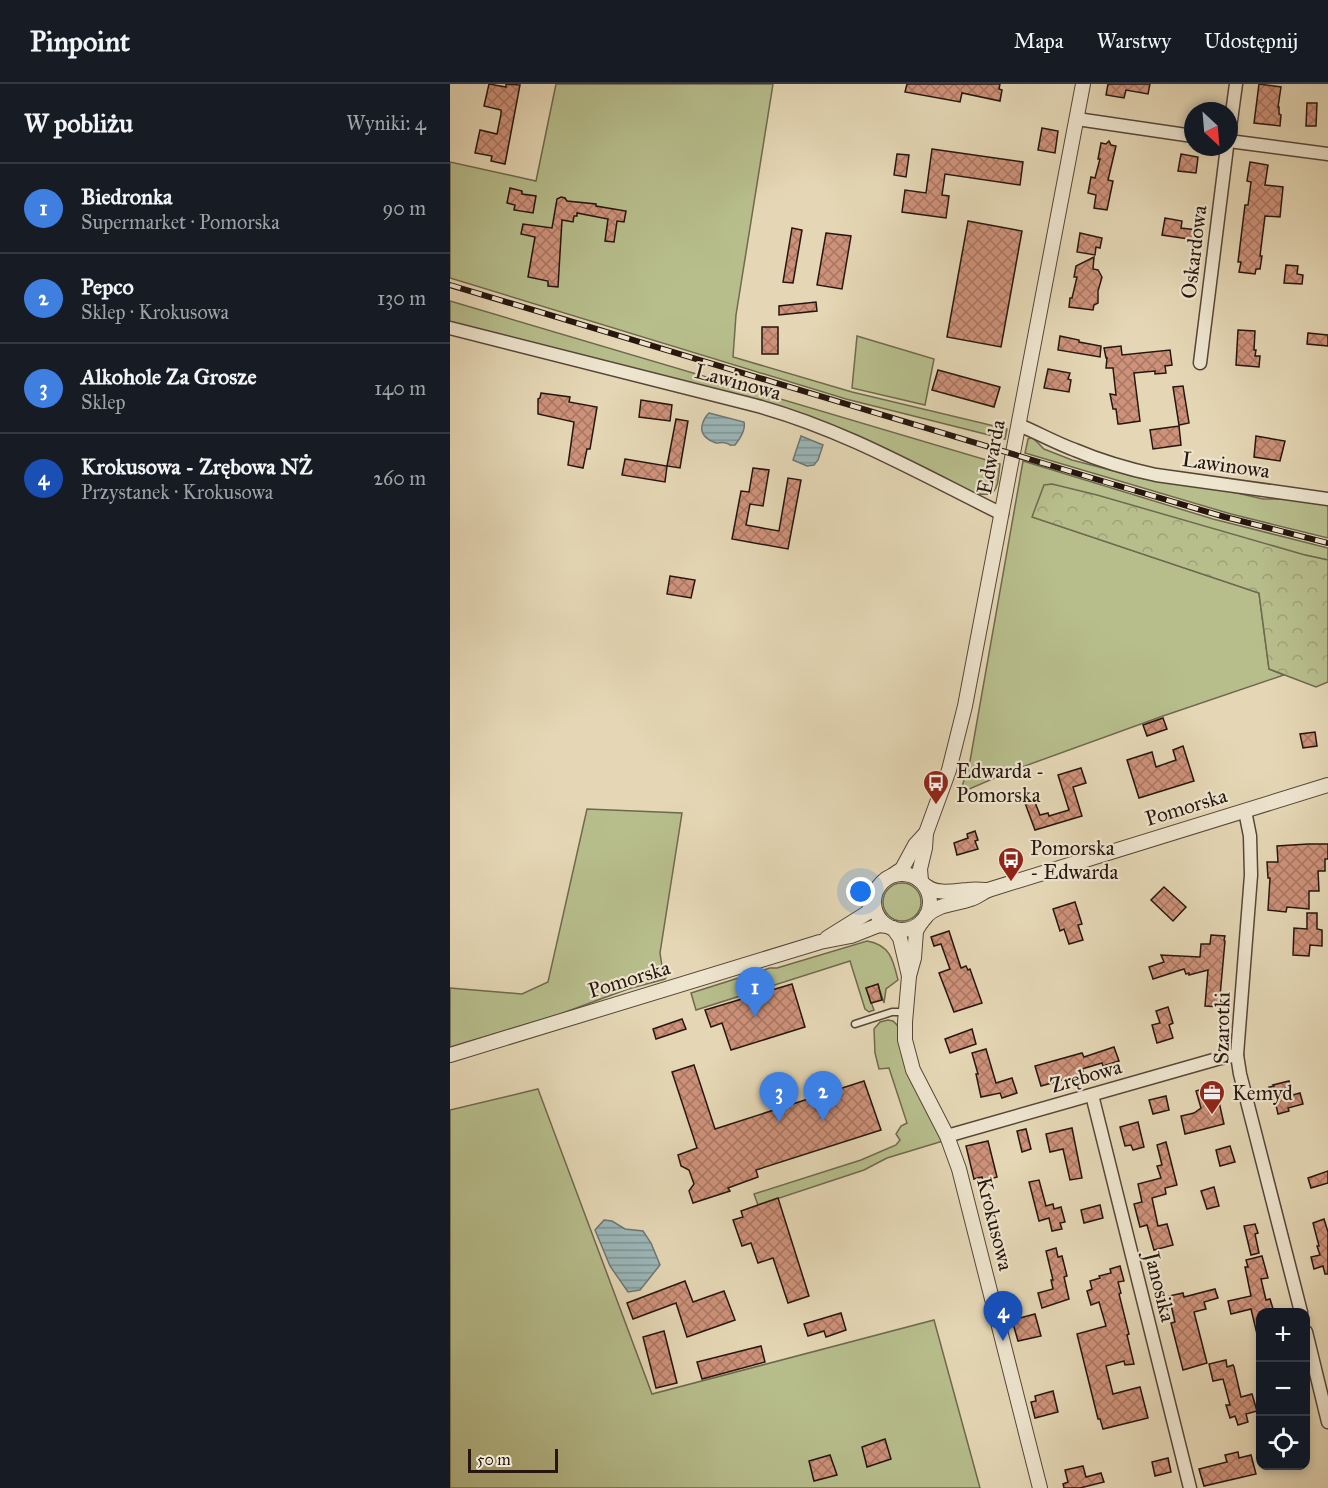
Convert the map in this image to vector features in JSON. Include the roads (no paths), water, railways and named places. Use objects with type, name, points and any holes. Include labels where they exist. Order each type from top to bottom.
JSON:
[{"type":"street","name":"Edwarda","points":[[923,884],[920,869],[926,833],[950,764],[965,706],[1083,84]]},
{"type":"street","points":[[1234,102],[1236,84]]},
{"type":"street","points":[[1077,119],[1184,135]]},
{"type":"street","points":[[1238,142],[1328,154]]},
{"type":"street","name":"Oskardowa","points":[[1200,363],[1226,156]]},
{"type":"street","name":"Lawinowa","points":[[450,328],[795,417],[859,443],[1002,514]]},
{"type":"street","name":"Lawinowa","points":[[1019,425],[1074,450],[1134,470],[1328,499]]},
{"type":"street","name":"Pomorska","points":[[924,919],[938,907],[972,899],[987,890],[1328,785]]},
{"type":"street","name":"Szarotki","points":[[1245,811],[1250,836],[1251,875],[1237,1054],[1240,1074],[1299,1308]]},
{"type":"street","name":"Edwarda","points":[[892,875],[902,869],[915,845],[926,833]]},
{"type":"street","points":[[905,874],[916,878],[923,884],[928,892],[930,904],[924,919],[917,925],[906,929],[890,927],[879,917],[874,899],[882,882],[892,875],[905,874]]},
{"type":"street","name":"Pomorska","points":[[923,884],[933,891],[987,890]]},
{"type":"street","name":"Pomorska","points":[[820,942],[867,913],[874,899]]},
{"type":"street","name":"Krokusowa","points":[[924,919],[916,931],[914,958],[909,976],[905,1040],[918,1080],[956,1158],[1040,1488]]},
{"type":"street","name":"Pomorska","points":[[450,1055],[820,942],[851,936],[879,925],[890,927]]},
{"type":"street","name":"Krokusowa","points":[[890,927],[900,938],[909,976]]},
{"type":"street","name":"Zrębowa","points":[[946,1136],[1237,1054]]},
{"type":"street","name":"Janosika","points":[[1092,1095],[1190,1488]]},
{"type":"street","points":[[1310,1352],[1328,1422]]},
{"type":"lane","points":[[855,1024],[892,1012],[906,1012]]},
{"type":"water","points":[[709,413],[744,422],[741,437],[735,445],[716,443],[704,435],[702,424]]},
{"type":"water","points":[[801,436],[823,445],[814,465],[807,466],[793,460]]},
{"type":"water","points":[[604,1220],[612,1221],[625,1229],[643,1231],[651,1243],[660,1265],[640,1290],[628,1292],[610,1266],[595,1230]]},
{"type":"railway","points":[[450,285],[1109,483],[1225,517],[1328,543]]},
{"type":"place","name":"Edwarda - Pomorska","points":[[936,806]]},
{"type":"place","name":"Pomorska - Edwarda","points":[[1011,883]]},
{"type":"place","name":"Biedronka","points":[[755,1017]]},
{"type":"place","name":"Kemyd","points":[[1212,1116]]},
{"type":"place","name":"Pepco","points":[[823,1121]]},
{"type":"place","name":"Alkohole Za Grosze","points":[[779,1122]]},
{"type":"place","name":"Krokusowa - Zrębowa NŻ","points":[[1003,1341]]}]
